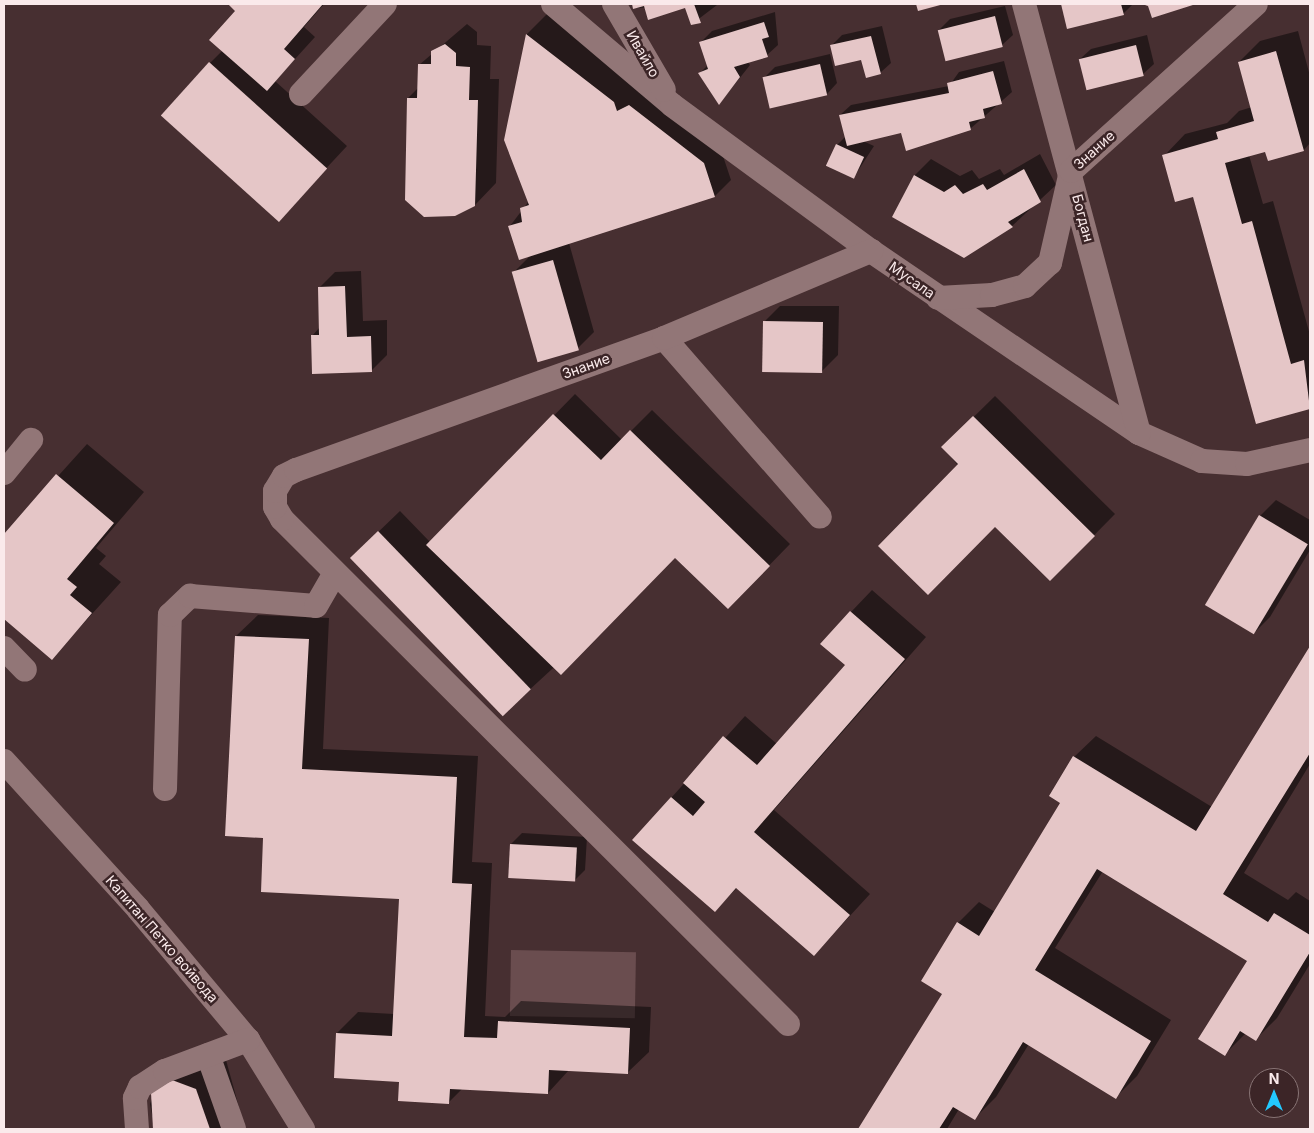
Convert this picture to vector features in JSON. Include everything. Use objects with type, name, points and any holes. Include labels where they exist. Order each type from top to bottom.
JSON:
[{"type":"street","points":[[301,94],[385,4]]},
{"type":"street","name":"Мусала","points":[[553,4],[672,105],[871,251],[1138,433],[1202,461],[1247,464],[1310,450]]},
{"type":"street","name":"Ивайло","points":[[614,4],[672,105]]},
{"type":"street","name":"Богдан","points":[[1024,4],[1071,171],[1138,433]]},
{"type":"street","name":"Знание","points":[[938,298],[992,295],[1025,286],[1050,263],[1071,171],[1256,4]]},
{"type":"street","name":"Знание","points":[[335,573],[275,507],[275,491],[284,476],[296,470],[664,338],[871,251]]},
{"type":"street","points":[[664,338],[820,517]]},
{"type":"street","points":[[4,473],[31,440]]},
{"type":"street","points":[[164,789],[170,615],[190,596],[316,606],[335,573],[788,1024]]},
{"type":"street","points":[[4,648],[25,670]]},
{"type":"street","name":"Капитан Петко войвода","points":[[4,761],[138,909],[248,1040],[303,1129]]},
{"type":"street","points":[[137,1129],[135,1098],[140,1086],[152,1077],[248,1040]]},
{"type":"street","points":[[208,1055],[234,1129]]},
{"type":"shaded area","points":[[511,950],[636,952],[635,1018],[510,1016]]},
{"type":"building","points":[[228,4],[323,4],[284,49],[295,59],[267,91],[209,40],[235,11]]},
{"type":"building","points":[[632,4],[694,4],[701,23],[691,25],[685,8],[648,20],[644,6],[633,9]]},
{"type":"building","points":[[916,4],[944,4],[918,11]]},
{"type":"building","points":[[1061,4],[1121,4],[1124,15],[1067,29]]},
{"type":"building","points":[[1142,4],[1196,4],[1152,18],[1148,6]]},
{"type":"building","points":[[995,16],[1003,47],[945,61],[938,30]]},
{"type":"building","points":[[764,22],[769,37],[762,39],[768,57],[734,67],[740,77],[719,105],[698,73],[708,69],[699,42]]},
{"type":"building","points":[[526,34],[614,102],[617,111],[629,105],[704,163],[715,197],[519,260],[508,226],[522,222],[520,208],[529,205],[504,140]]},
{"type":"building","points":[[871,36],[881,74],[866,78],[861,60],[835,66],[830,45]]},
{"type":"building","points":[[445,44],[456,53],[456,66],[470,67],[469,100],[478,100],[475,206],[455,216],[424,217],[405,200],[407,98],[417,98],[418,64],[431,64],[431,51]]},
{"type":"building","points":[[1136,45],[1144,76],[1086,90],[1079,59]]},
{"type":"building","points":[[1276,51],[1304,151],[1268,161],[1265,152],[1225,163],[1242,224],[1252,221],[1291,364],[1304,360],[1310,409],[1256,424],[1193,197],[1175,202],[1162,155],[1218,139],[1216,132],[1254,121],[1238,62]]},
{"type":"building","points":[[209,62],[327,168],[279,222],[161,116]]},
{"type":"building","points":[[820,64],[827,95],[770,108],[763,77]]},
{"type":"building","points":[[993,71],[1002,104],[983,109],[985,118],[969,122],[971,130],[906,151],[901,133],[847,146],[839,115],[949,93],[947,83]]},
{"type":"building","points":[[836,144],[864,157],[854,179],[826,166]]},
{"type":"building","points":[[1024,169],[1041,202],[1008,222],[1013,227],[964,258],[892,217],[914,175],[944,192],[955,185],[963,194],[983,184],[987,190]]},
{"type":"building","points":[[553,260],[579,350],[538,362],[512,272]]},
{"type":"building","points":[[345,286],[347,337],[371,336],[372,372],[312,374],[311,335],[319,335],[318,287]]},
{"type":"building","points":[[763,321],[823,322],[822,373],[762,372]]},
{"type":"building","points":[[553,414],[601,460],[630,430],[770,566],[728,609],[675,558],[561,675],[426,545]]},
{"type":"building","points":[[973,416],[1095,536],[1050,581],[995,527],[928,595],[878,546],[958,464],[941,447]]},
{"type":"building","points":[[56,474],[114,523],[67,579],[77,587],[70,595],[92,613],[52,660],[4,619],[4,534]]},
{"type":"building","points":[[1259,515],[1308,544],[1254,634],[1205,605]]},
{"type":"building","points":[[378,531],[531,689],[503,716],[350,558]]},
{"type":"building","points":[[850,611],[905,659],[754,832],[850,915],[814,956],[736,888],[715,912],[632,840],[671,797],[693,816],[705,802],[683,783],[723,736],[757,765],[845,665],[820,644]]},
{"type":"building","points":[[235,636],[309,639],[302,769],[457,777],[452,883],[472,884],[464,1037],[497,1038],[498,1021],[630,1028],[628,1074],[549,1070],[548,1094],[450,1089],[449,1104],[398,1101],[399,1082],[334,1078],[336,1033],[392,1036],[399,899],[261,892],[263,838],[225,836]]},
{"type":"building","points":[[1310,646],[1310,753],[1223,894],[1268,922],[1274,913],[1310,935],[1310,952],[1256,1041],[1240,1031],[1225,1056],[1198,1039],[1247,961],[1097,869],[1035,970],[1151,1041],[1116,1099],[1023,1042],[975,1120],[953,1107],[939,1129],[858,1129],[942,994],[921,981],[957,922],[979,936],[1060,803],[1049,796],[1073,756],[1196,831]]},
{"type":"building","points":[[510,844],[577,848],[575,881],[508,878]]},
{"type":"building","points":[[172,1080],[196,1089],[210,1129],[153,1129],[151,1093]]}]
